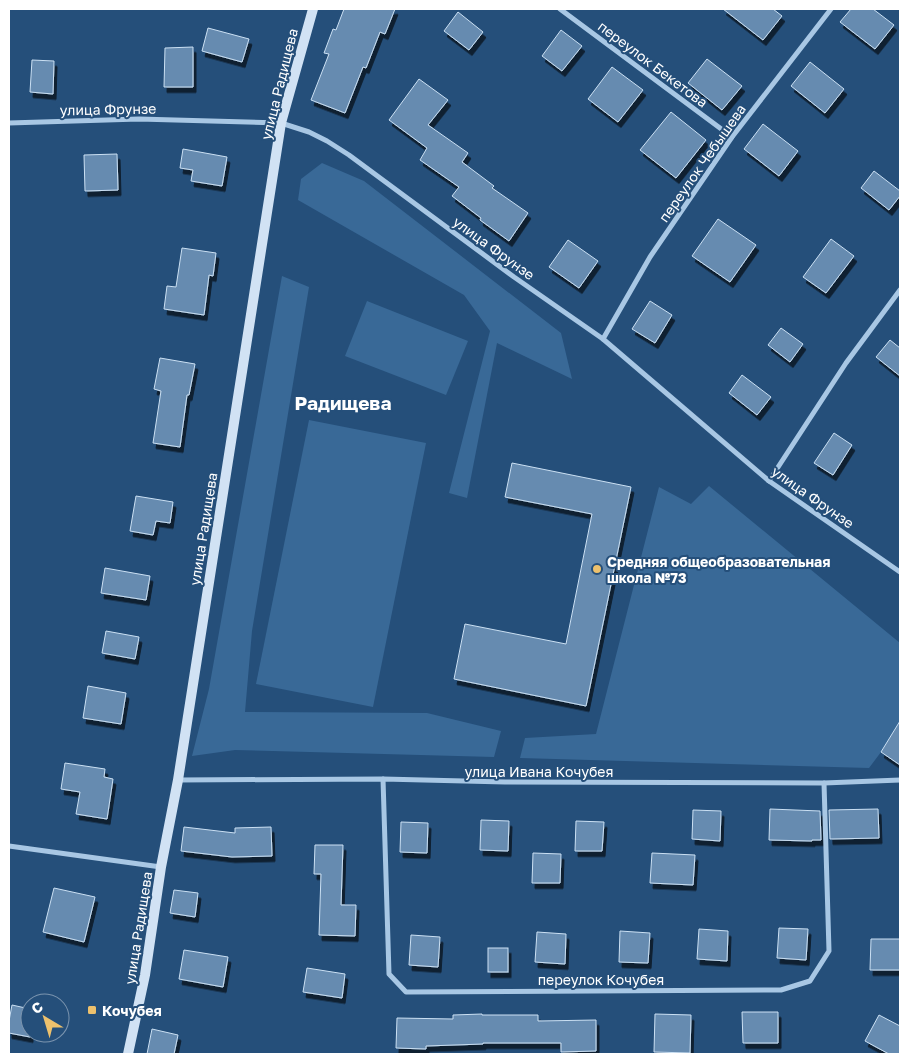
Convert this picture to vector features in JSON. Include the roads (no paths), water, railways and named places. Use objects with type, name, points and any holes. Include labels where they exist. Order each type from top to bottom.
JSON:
[{"type":"main road","name":"улица Радищева","points":[[128,1054],[145,975],[178,780],[281,122],[313,9]]},
{"type":"street","name":"переулок Бекетова","points":[[560,9],[732,137]]},
{"type":"street","name":"переулок Чебышева","points":[[603,339],[650,257],[732,137],[831,9]]},
{"type":"street","name":"улица Фрунзе","points":[[9,123],[139,119],[281,122],[309,132],[349,155],[514,277],[603,339],[769,481],[900,572]]},
{"type":"street","points":[[769,481],[846,363],[900,290]]},
{"type":"street","name":"улица Ивана Кочубея","points":[[178,780],[383,779],[505,782],[824,783],[900,780]]},
{"type":"street","name":"переулок Кочубея","points":[[383,779],[389,974],[406,992],[781,990],[810,981],[829,951],[824,783]]},
{"type":"street","points":[[9,846],[162,867]]},
{"type":"place","name":"Средняя общеобразовательная школа №73","points":[[597,569]]},
{"type":"place","name":"Кочубея","points":[[92,1010]]},
{"type":"district","name":"Радищева","points":[[343,402]]}]
